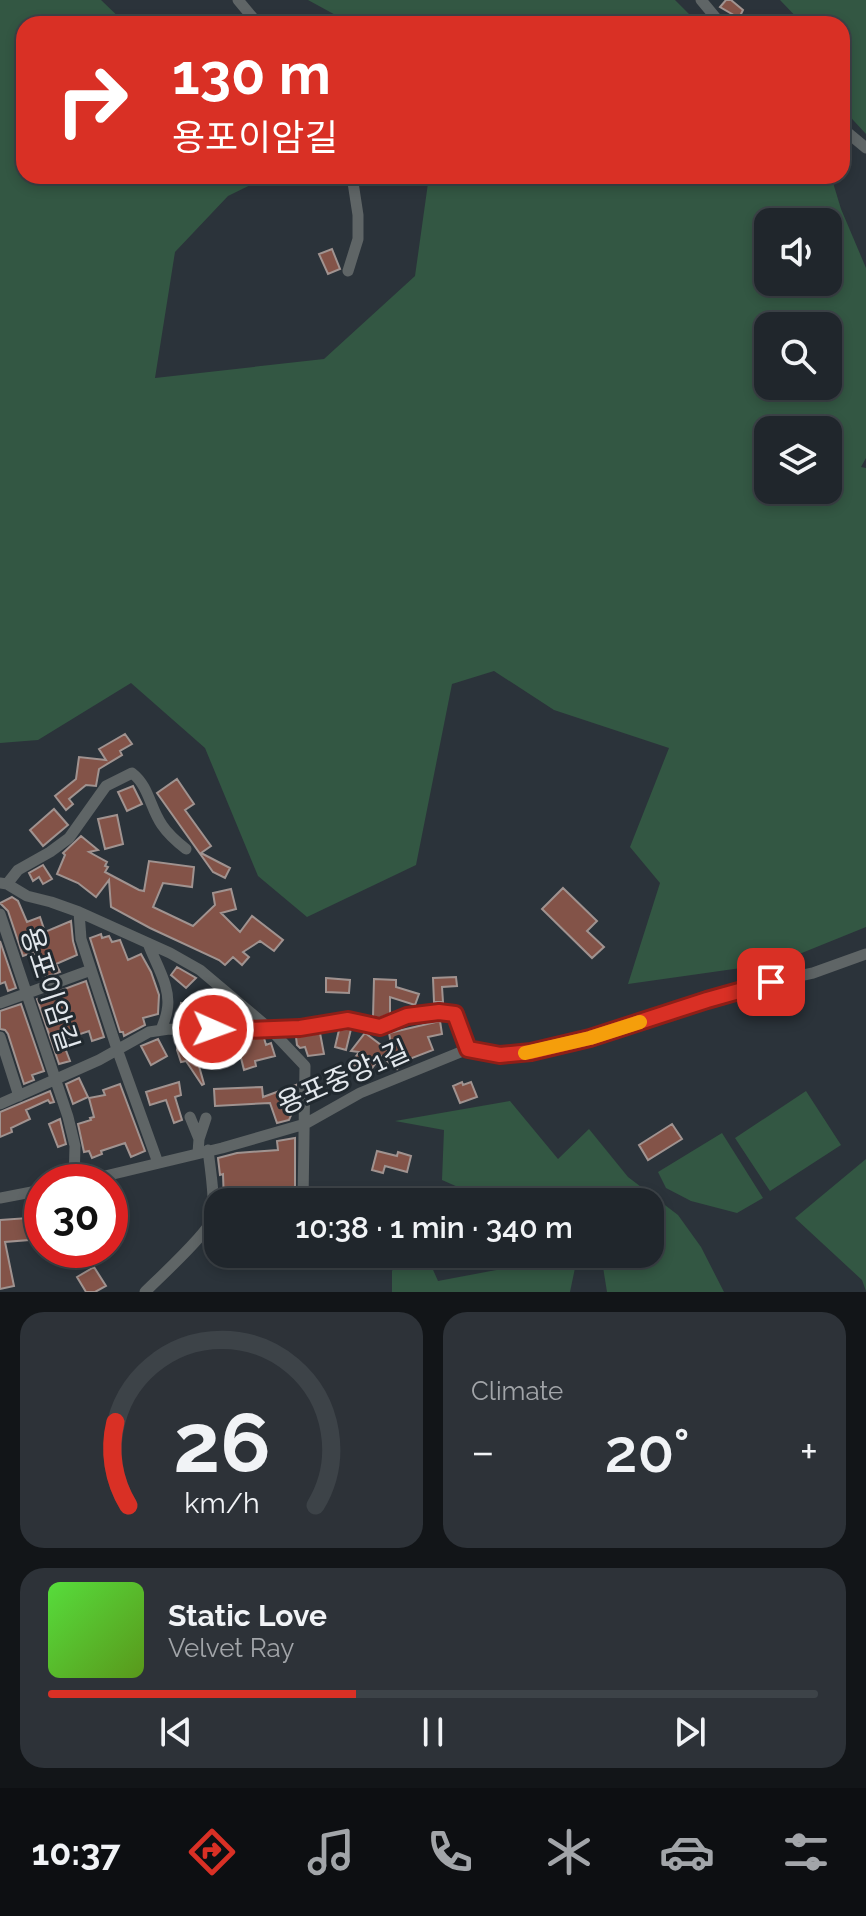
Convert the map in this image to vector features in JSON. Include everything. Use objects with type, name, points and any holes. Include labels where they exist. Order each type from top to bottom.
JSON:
[{"type":"street","points":[[238,0],[251,16]]},
{"type":"street","points":[[701,0],[714,16]]},
{"type":"street","points":[[850,135],[866,148]]},
{"type":"street","points":[[348,271],[358,239],[353,184]]},
{"type":"street","points":[[186,849],[162,825],[141,780],[132,773],[106,786],[69,838],[3,883],[27,896],[79,912],[200,970],[270,1029],[305,1066],[303,1188]]},
{"type":"street","points":[[79,912],[81,939],[158,1163]]},
{"type":"street","name":"용포이암길","points":[[0,914],[75,1146],[74,1164]]},
{"type":"street","points":[[148,943],[167,992],[168,1009],[161,1030]]},
{"type":"street","name":"용포중앙1길","points":[[128,1170],[305,1124],[360,1093],[468,1049],[500,1055],[531,1052],[590,1038],[707,1000],[813,973],[866,954]]},
{"type":"street","points":[[0,1003],[91,970]]},
{"type":"street","name":"용포이암길","points":[[0,1104],[149,1032],[161,1030],[300,1028],[348,1020],[380,1027],[407,1016],[439,1012],[455,1014],[468,1049]]},
{"type":"street","points":[[0,1037],[19,1096]]},
{"type":"street","points":[[145,1292],[212,1220],[212,1185],[190,1117]]},
{"type":"street","points":[[199,1139],[206,1118]]},
{"type":"street","points":[[1,1194],[24,1192]]},
{"type":"green space","points":[[0,0],[101,0],[118,16],[16,16],[16,184],[253,184],[228,196],[175,252],[155,378],[324,359],[415,276],[428,184],[833,184],[841,208],[754,208],[754,296],[842,296],[842,211],[866,268],[866,458],[861,467],[866,468],[866,927],[777,963],[628,984],[660,883],[630,847],[669,748],[554,710],[494,671],[452,684],[416,865],[307,917],[258,876],[205,748],[131,683],[38,740],[0,743]]},
{"type":"green space","points":[[308,0],[675,0],[691,16],[337,16]]},
{"type":"green space","points":[[780,0],[866,0],[866,134],[850,117],[850,16],[795,16]]},
{"type":"green space","points":[[806,1091],[841,1145],[770,1191],[735,1138]]},
{"type":"green space","points":[[510,1101],[558,1159],[589,1129],[628,1177],[642,1188],[460,1188],[442,1180],[444,1130],[395,1121]]},
{"type":"green space","points":[[722,1133],[763,1198],[737,1213],[691,1201],[666,1188],[658,1172]]},
{"type":"green space","points":[[866,1159],[866,1291],[862,1280],[795,1218]]},
{"type":"green space","points":[[664,1204],[678,1215],[701,1247],[724,1292],[607,1292],[603,1268],[664,1268]]},
{"type":"green space","points":[[394,1268],[432,1268],[438,1281],[507,1268],[575,1268],[570,1292],[392,1292]]},
{"type":"building","points":[[726,0],[731,0],[743,10],[740,16],[736,16],[720,7]]},
{"type":"building","points":[[332,249],[340,269],[328,274],[319,254]]},
{"type":"building","points":[[125,734],[132,744],[120,751],[122,755],[99,769],[96,786],[86,785],[69,799],[73,804],[66,810],[55,796],[76,779],[79,757],[106,760],[99,749]]},
{"type":"building","points":[[177,779],[194,804],[185,810],[211,846],[201,853],[230,868],[225,878],[213,872],[157,793]]},
{"type":"building","points":[[133,786],[142,804],[127,811],[118,792]]},
{"type":"building","points":[[54,809],[68,825],[43,846],[30,830]]},
{"type":"building","points":[[117,815],[123,844],[105,849],[98,819]]},
{"type":"building","points":[[81,836],[98,850],[89,852],[107,862],[105,872],[139,890],[144,891],[149,861],[194,867],[192,887],[163,883],[153,907],[193,926],[215,905],[213,893],[231,889],[236,909],[221,913],[240,932],[252,916],[283,940],[274,951],[260,941],[243,952],[249,957],[242,965],[233,957],[225,965],[150,928],[111,907],[109,880],[96,897],[78,883],[57,874],[65,855],[63,853]]},
{"type":"building","points":[[43,865],[52,879],[43,884],[39,877],[33,881],[29,873]]},
{"type":"building","points":[[563,888],[597,921],[587,931],[604,947],[592,958],[542,909]]},
{"type":"building","points":[[12,897],[18,901],[27,922],[40,917],[45,932],[71,921],[77,955],[56,964],[60,972],[46,977],[37,954],[34,952],[23,956],[8,911],[0,903]]},
{"type":"building","points":[[101,934],[102,938],[109,936],[112,942],[120,940],[128,960],[141,954],[159,995],[158,1014],[143,1018],[145,1025],[124,1036],[120,1032],[90,938]]},
{"type":"building","points":[[0,941],[16,988],[8,991],[5,982],[0,984]]},
{"type":"building","points":[[177,967],[196,978],[186,988],[171,975]]},
{"type":"building","points":[[456,977],[457,986],[442,987],[443,1002],[434,1002],[433,978]]},
{"type":"building","points":[[326,978],[350,980],[349,993],[326,992]]},
{"type":"building","points":[[374,979],[396,980],[396,987],[419,994],[415,1005],[390,997],[390,1014],[373,1017]]},
{"type":"building","points":[[86,981],[104,1037],[92,1041],[89,1031],[62,1040],[70,1061],[59,1064],[37,999]]},
{"type":"building","points":[[181,1003],[222,1010],[215,1021],[208,1021],[199,1015],[198,1021],[179,1021]]},
{"type":"building","points":[[21,1004],[44,1071],[32,1075],[34,1080],[24,1084],[8,1034],[0,1029],[0,1011]]},
{"type":"building","points":[[440,1021],[442,1034],[428,1037],[433,1050],[404,1061],[397,1069],[381,1056],[367,1075],[351,1063],[359,1052],[351,1051],[365,1033],[393,1054],[389,1033]]},
{"type":"building","points":[[351,1029],[346,1050],[335,1047],[339,1030]]},
{"type":"building","points":[[320,1033],[324,1054],[308,1056],[305,1047],[297,1045],[296,1037]]},
{"type":"building","points":[[178,1038],[198,1038],[202,1055],[231,1049],[228,1038],[264,1038],[266,1045],[271,1043],[275,1056],[255,1061],[256,1066],[244,1070],[241,1058],[199,1066],[202,1085],[186,1061],[181,1062],[177,1050]]},
{"type":"building","points":[[158,1039],[167,1056],[151,1065],[141,1046]]},
{"type":"building","points":[[79,1078],[88,1097],[73,1104],[66,1084]]},
{"type":"building","points":[[179,1082],[181,1095],[175,1097],[182,1120],[174,1123],[166,1100],[150,1105],[146,1092]]},
{"type":"building","points":[[462,1082],[463,1085],[471,1082],[477,1097],[460,1103],[453,1086]]},
{"type":"building","points":[[120,1084],[145,1151],[131,1157],[125,1143],[101,1151],[102,1154],[92,1158],[89,1151],[84,1152],[78,1124],[94,1117],[89,1098],[105,1095],[103,1090]]},
{"type":"building","points":[[296,1085],[296,1104],[289,1120],[277,1123],[270,1103],[215,1106],[214,1089],[262,1087],[263,1097]]},
{"type":"building","points":[[50,1091],[54,1102],[48,1100],[26,1110],[30,1119],[0,1137],[0,1112]]},
{"type":"building","points":[[60,1119],[66,1144],[58,1147],[49,1124]]},
{"type":"building","points":[[672,1124],[682,1139],[648,1160],[639,1145]]},
{"type":"building","points":[[295,1138],[295,1188],[224,1188],[218,1158],[237,1153],[278,1150],[277,1141]]},
{"type":"building","points":[[377,1151],[411,1156],[407,1172],[385,1166],[383,1173],[372,1170]]},
{"type":"building","points":[[24,1218],[24,1240],[5,1242],[14,1286],[0,1289],[0,1220]]},
{"type":"building","points":[[95,1268],[106,1286],[95,1292],[86,1292],[77,1277]]},
{"type":"slow traffic","points":[[525,1053],[590,1038],[640,1022]]},
{"type":"route","points":[[213,1029],[300,1028],[348,1020],[380,1027],[407,1016],[439,1012],[455,1014],[468,1049],[500,1055],[531,1052],[590,1038],[771,982]]}]
